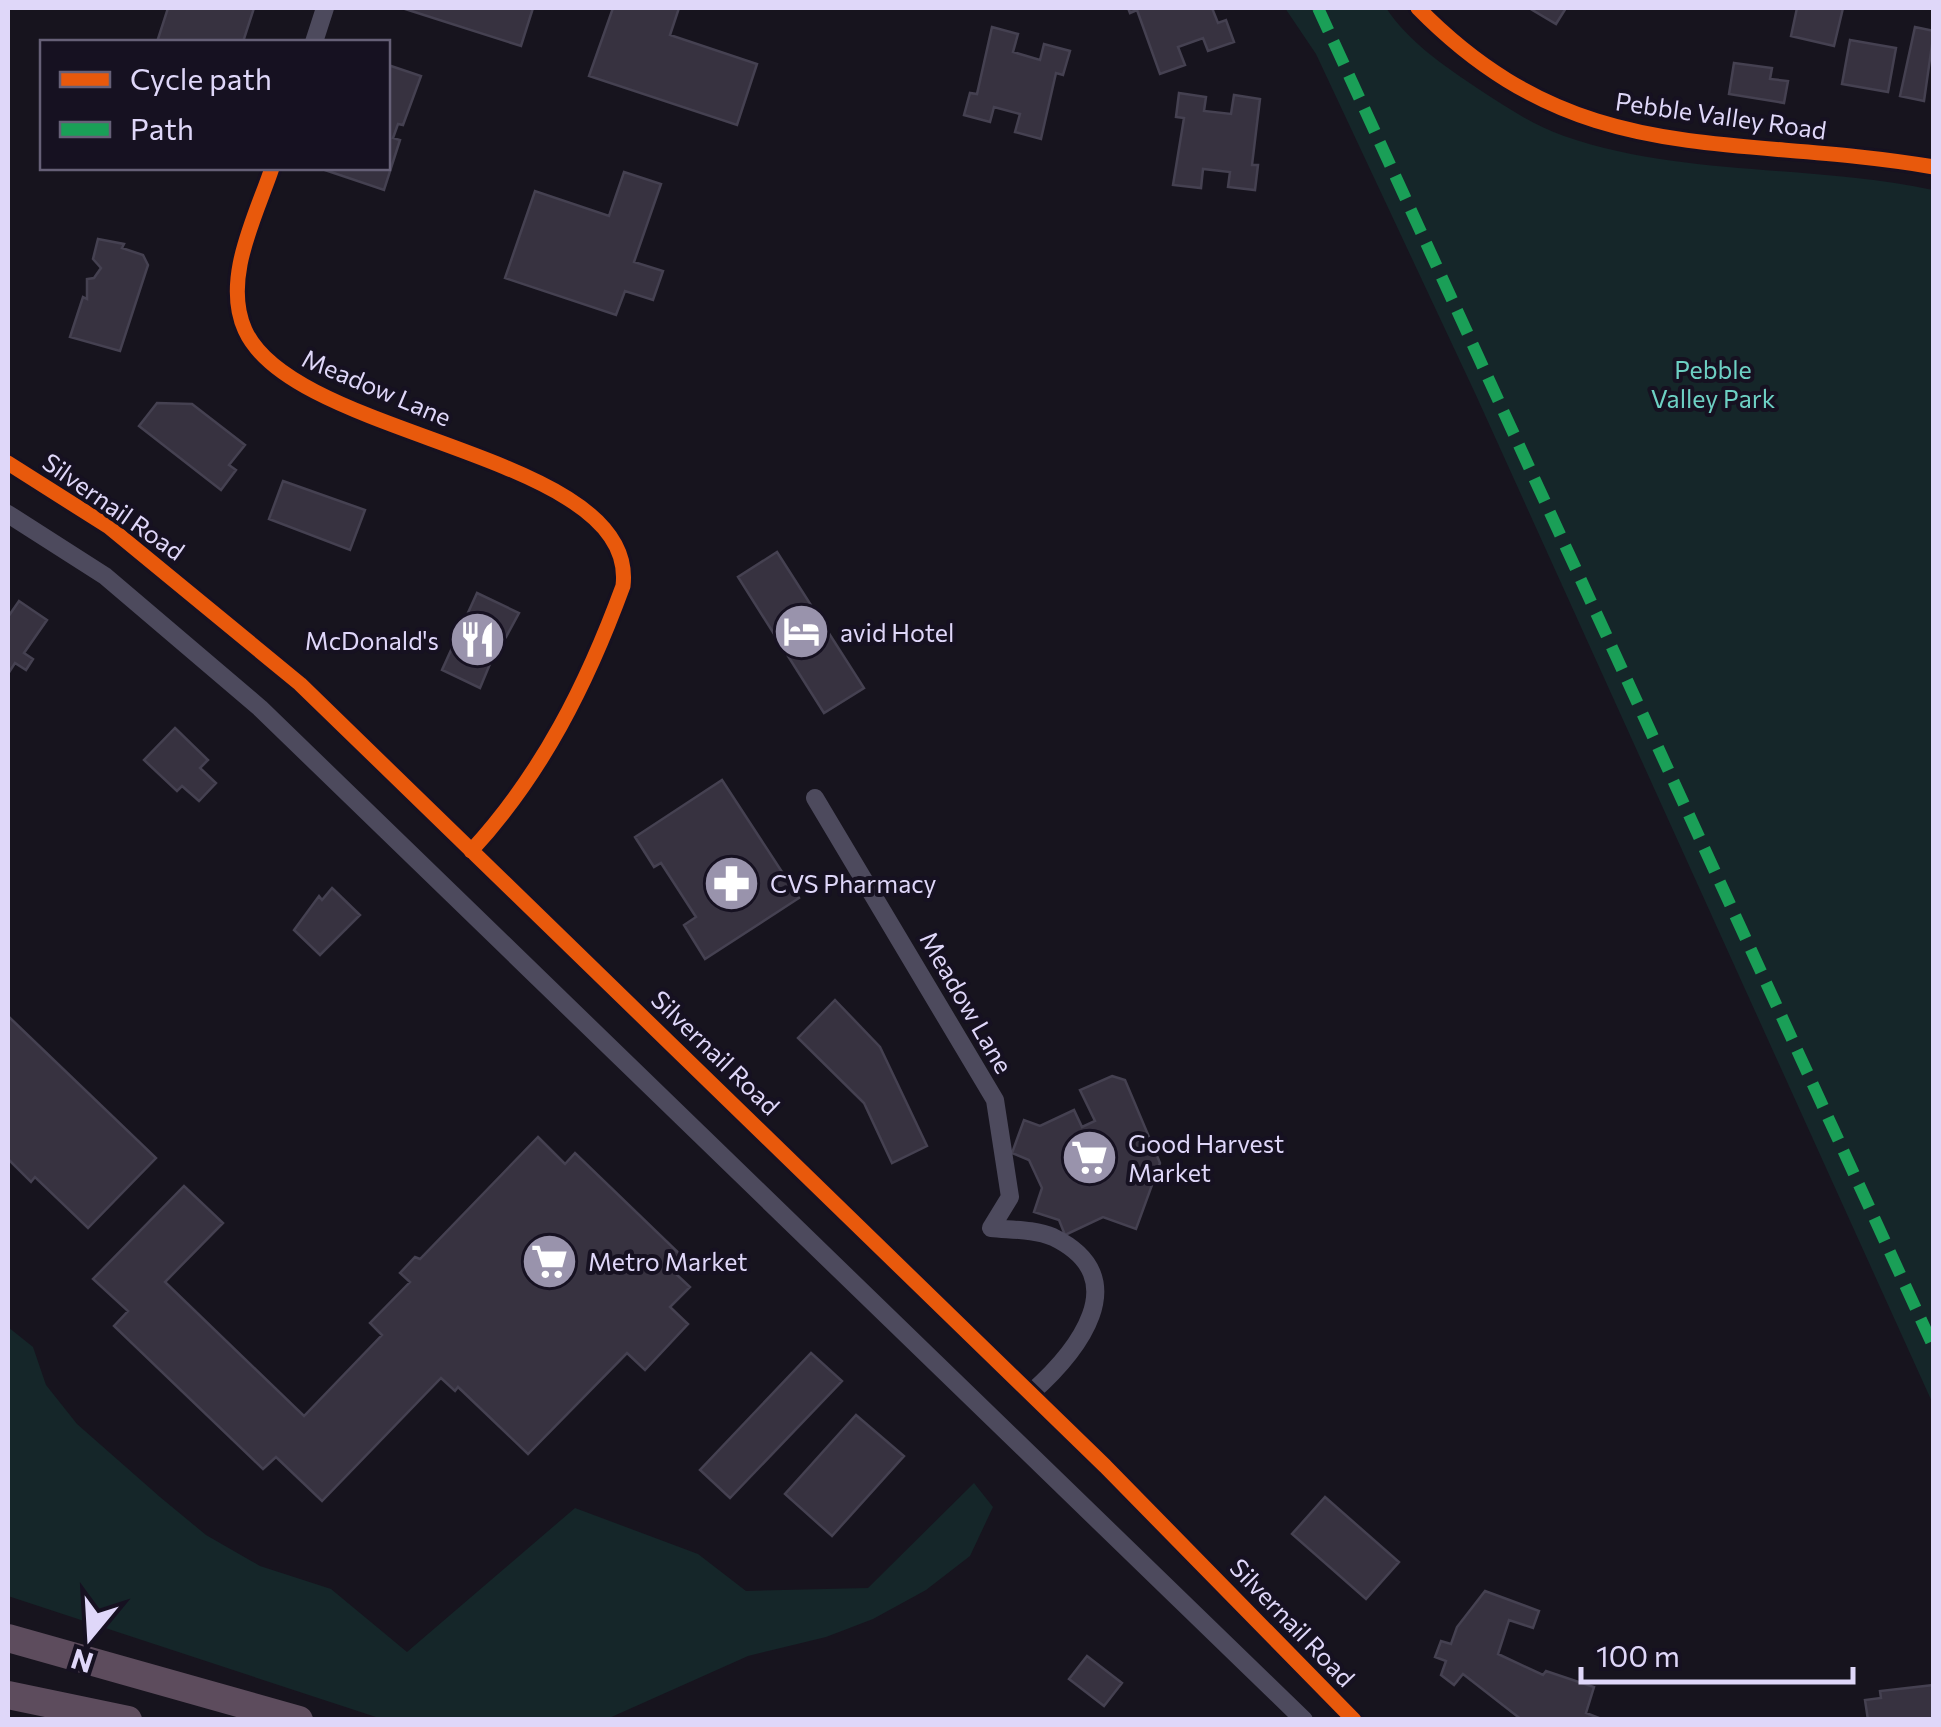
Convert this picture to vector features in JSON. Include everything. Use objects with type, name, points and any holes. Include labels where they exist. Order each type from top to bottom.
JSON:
[{"type":"highway","points":[[8,1638],[299,1720]]},
{"type":"highway","points":[[8,1695],[128,1720]]},
{"type":"street","points":[[315,40],[325,8]]},
{"type":"street","name":"Pebble Valley Road","points":[[1418,8],[1487,70],[1542,102],[1586,120],[1664,138],[1934,167]]},
{"type":"street","name":"Meadow Lane","points":[[271,170],[238,284],[244,328],[258,352],[294,382],[538,484],[588,512],[614,536],[625,574],[612,616],[564,722],[531,780],[471,851]]},
{"type":"street","name":"Silvernail Road","points":[[8,463],[109,527],[300,684],[1031,1393],[1354,1720]]},
{"type":"street","points":[[8,514],[104,576],[260,708],[1304,1720]]},
{"type":"street","name":"Meadow Lane","points":[[815,798],[995,1100],[1010,1197],[990,1228],[1053,1237],[1079,1256],[1095,1284],[1090,1324],[1064,1364],[1031,1393]]},
{"type":"green space","name":"Pebble Valley Park","points":[[1285,8],[1386,8],[1427,52],[1508,108],[1552,132],[1608,149],[1700,164],[1841,176],[1933,190],[1933,1404],[1475,393],[1316,54]]},
{"type":"green space","points":[[8,1327],[33,1347],[46,1385],[77,1424],[206,1535],[260,1566],[331,1589],[407,1652],[575,1508],[698,1554],[746,1591],[868,1588],[974,1483],[993,1507],[970,1556],[926,1590],[873,1619],[826,1637],[748,1656],[607,1719],[382,1719],[8,1596]]},
{"type":"building","points":[[168,8],[254,8],[244,40],[158,40]]},
{"type":"building","points":[[402,8],[533,8],[521,46]]},
{"type":"building","points":[[613,8],[679,8],[670,35],[757,64],[737,125],[589,76]]},
{"type":"building","points":[[1128,8],[1212,8],[1218,23],[1226,20],[1234,42],[1208,51],[1203,38],[1178,47],[1185,65],[1160,74],[1137,10],[1130,13]]},
{"type":"building","points":[[1529,8],[1566,8],[1556,24]]},
{"type":"building","points":[[1797,8],[1843,8],[1834,46],[1791,36]]},
{"type":"building","points":[[992,27],[1018,34],[1013,52],[1040,60],[1044,44],[1070,51],[1063,75],[1056,73],[1041,139],[1015,132],[1020,114],[994,107],[990,122],[964,115],[970,93],[977,94]]},
{"type":"building","points":[[1915,27],[1934,31],[1924,101],[1900,96]]},
{"type":"building","points":[[1850,40],[1896,48],[1888,92],[1842,84]]},
{"type":"building","points":[[1734,63],[1772,68],[1770,79],[1788,81],[1784,103],[1729,94]]},
{"type":"building","points":[[390,66],[421,76],[403,125],[398,124],[393,138],[400,140],[384,190],[325,170],[390,170]]},
{"type":"building","points":[[1179,93],[1206,97],[1204,111],[1231,114],[1234,95],[1260,99],[1252,165],[1258,165],[1255,190],[1228,187],[1230,172],[1203,169],[1201,188],[1173,185],[1184,118],[1176,117]]},
{"type":"building","points":[[624,172],[661,184],[634,262],[663,271],[653,300],[625,291],[616,315],[505,278],[535,191],[609,216]]},
{"type":"building","points":[[98,239],[124,244],[122,248],[143,255],[148,265],[120,351],[70,337],[83,297],[87,299],[87,279],[94,278],[101,268],[93,259]]},
{"type":"building","points":[[157,403],[192,404],[245,445],[229,465],[236,470],[221,490],[139,426]]},
{"type":"building","points":[[283,481],[365,510],[350,550],[269,519]]},
{"type":"building","name":"avid Hotel","points":[[777,552],[864,688],[824,713],[738,577]]},
{"type":"building","name":"McDonald's","points":[[477,593],[519,613],[506,637],[502,635],[480,688],[442,670]]},
{"type":"building","points":[[19,601],[47,620],[24,653],[33,659],[26,670],[15,663],[8,674],[8,617]]},
{"type":"building","points":[[175,728],[208,760],[200,768],[216,783],[199,801],[182,786],[177,791],[144,760]]},
{"type":"building","name":"CVS Pharmacy","points":[[722,780],[799,898],[705,959],[684,925],[696,917],[661,863],[654,867],[635,837]]},
{"type":"building","points":[[332,888],[360,915],[320,955],[294,930],[319,896],[322,900]]},
{"type":"building","points":[[835,1000],[880,1047],[927,1146],[892,1163],[864,1103],[798,1038]]},
{"type":"building","points":[[8,1016],[156,1158],[88,1228],[35,1177],[31,1182],[8,1159]]},
{"type":"building","name":"Good Harvest Market","points":[[1112,1076],[1125,1080],[1160,1163],[1136,1229],[1103,1217],[1065,1235],[1059,1220],[1034,1212],[1042,1188],[1029,1160],[1012,1153],[1024,1120],[1040,1126],[1074,1110],[1082,1127],[1095,1121],[1080,1090]]},
{"type":"building","points":[[538,1137],[565,1164],[575,1153],[688,1262],[676,1274],[690,1287],[670,1307],[688,1324],[645,1370],[627,1353],[528,1454],[458,1387],[455,1391],[441,1378],[322,1501],[276,1457],[263,1469],[114,1326],[128,1311],[93,1279],[184,1186],[223,1223],[165,1282],[304,1416],[382,1335],[370,1323],[410,1282],[400,1273],[415,1257],[420,1259]]},
{"type":"building","points":[[811,1353],[842,1381],[730,1498],[700,1470]]},
{"type":"building","points":[[856,1415],[904,1456],[832,1536],[785,1494]]},
{"type":"building","points":[[1325,1497],[1399,1562],[1366,1599],[1292,1534]]},
{"type":"building","points":[[1485,1591],[1539,1611],[1533,1628],[1509,1620],[1498,1654],[1543,1675],[1546,1671],[1594,1687],[1586,1713],[1604,1720],[1522,1720],[1463,1674],[1454,1685],[1441,1675],[1446,1661],[1435,1657],[1441,1641],[1451,1644],[1457,1627]]},
{"type":"building","points":[[1087,1656],[1122,1683],[1104,1706],[1069,1679]]},
{"type":"building","points":[[1934,1685],[1934,1720],[1868,1720],[1865,1700],[1881,1698],[1880,1691]]},
{"type":"marked path","points":[[1318,8],[1934,1348]]},
{"type":"cycle path","points":[[1418,8],[1478,60],[1538,97],[1598,121],[1659,136],[1723,145],[1934,167]]},
{"type":"cycle path","points":[[271,170],[244,248],[237,290],[245,330],[276,367],[327,398],[523,475],[578,505],[613,541],[623,586],[578,693],[520,791],[471,851]]},
{"type":"cycle path","points":[[8,463],[109,527],[300,684],[1105,1466],[1354,1720]]},
{"type":"place","name":"avid Hotel","points":[[801,632]]},
{"type":"place","name":"McDonald's","points":[[478,640]]},
{"type":"place","name":"CVS Pharmacy","points":[[731,883]]},
{"type":"place","name":"Good Harvest Market","points":[[1089,1157]]},
{"type":"place","name":"Metro Market","points":[[549,1261]]}]
